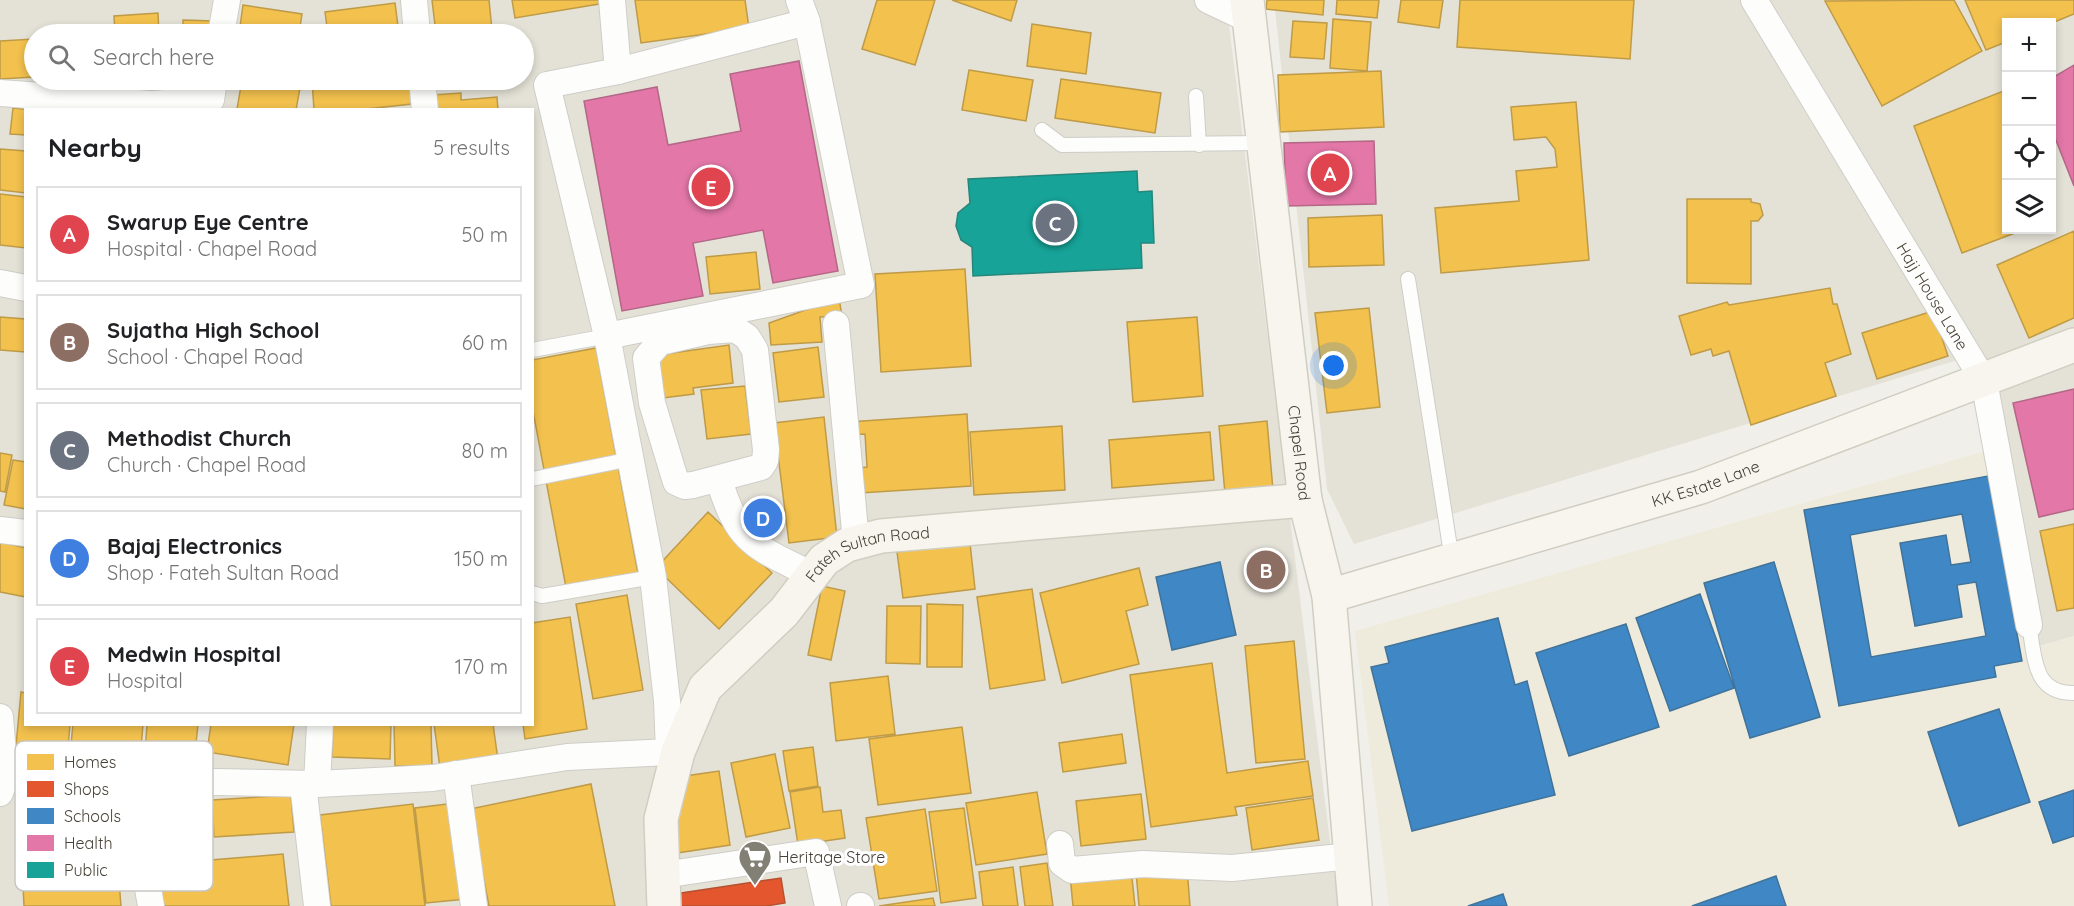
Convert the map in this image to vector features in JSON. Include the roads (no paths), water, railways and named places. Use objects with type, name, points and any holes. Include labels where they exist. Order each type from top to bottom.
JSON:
[{"type":"main road","name":"Chapel Road","points":[[1247,10],[1305,500],[1329,596],[1355,906]]},
{"type":"main road","name":"KK Estate Lane","points":[[1329,596],[1701,487],[2074,345]]},
{"type":"main road","name":"Fateh Sultan Road","points":[[663,891],[661,819],[673,752],[705,688],[783,612],[824,560],[856,542],[881,536],[1305,500]]},
{"type":"street","points":[[223,24],[227,0]]},
{"type":"street","points":[[414,0],[416,24]]},
{"type":"street","points":[[612,0],[618,71]]},
{"type":"street","points":[[1208,0],[1247,10]]},
{"type":"street","name":"Hajj House Lane","points":[[1754,0],[1983,381],[2029,625]]},
{"type":"street","points":[[213,783],[310,784],[433,778],[567,757],[673,752],[653,577],[631,459],[607,336],[547,85],[618,71],[803,11],[861,285],[607,336]]},
{"type":"street","points":[[0,93],[151,107],[211,100],[212,90]]},
{"type":"street","points":[[423,90],[425,108]]},
{"type":"street","points":[[0,283],[24,288]]},
{"type":"street","points":[[836,324],[856,542]]},
{"type":"street","points":[[735,329],[747,337],[755,350],[766,450],[765,461],[761,467],[719,480],[685,486],[676,482],[652,403],[646,358],[660,342],[708,331],[735,329]]},
{"type":"street","points":[[719,480],[729,511],[744,535],[757,548],[812,575]]},
{"type":"street","points":[[0,530],[24,533]]},
{"type":"street","points":[[0,717],[2,783]]},
{"type":"street","points":[[317,906],[310,784],[320,726]]},
{"type":"street","points":[[456,774],[474,906]]},
{"type":"street","points":[[1060,844],[1062,863],[1072,870],[1143,864],[1232,868],[1351,856]]},
{"type":"street","points":[[663,891],[816,852],[828,906]]},
{"type":"street","points":[[148,891],[151,906]]},
{"type":"lane","points":[[1196,96],[1198,145]]},
{"type":"lane","points":[[1042,130],[1062,145],[1263,143]]},
{"type":"lane","points":[[1408,279],[1452,560]]},
{"type":"lane","points":[[534,350],[607,336]]},
{"type":"lane","points":[[534,479],[631,459]]},
{"type":"lane","points":[[534,594],[542,596],[653,577]]},
{"type":"lane","points":[[2029,625],[2039,671],[2046,686],[2059,693],[2074,693]]},
{"type":"place","name":"Swarup Eye Centre","points":[[1330,173]]},
{"type":"place","name":"Medwin Hospital","points":[[711,187]]},
{"type":"place","name":"Methodist Church","points":[[1055,223]]},
{"type":"place","name":"Bajaj Electronics","points":[[763,518]]},
{"type":"place","name":"Sujatha High School","points":[[1266,570]]},
{"type":"place","name":"Heritage Store","points":[[755,886]]}]
